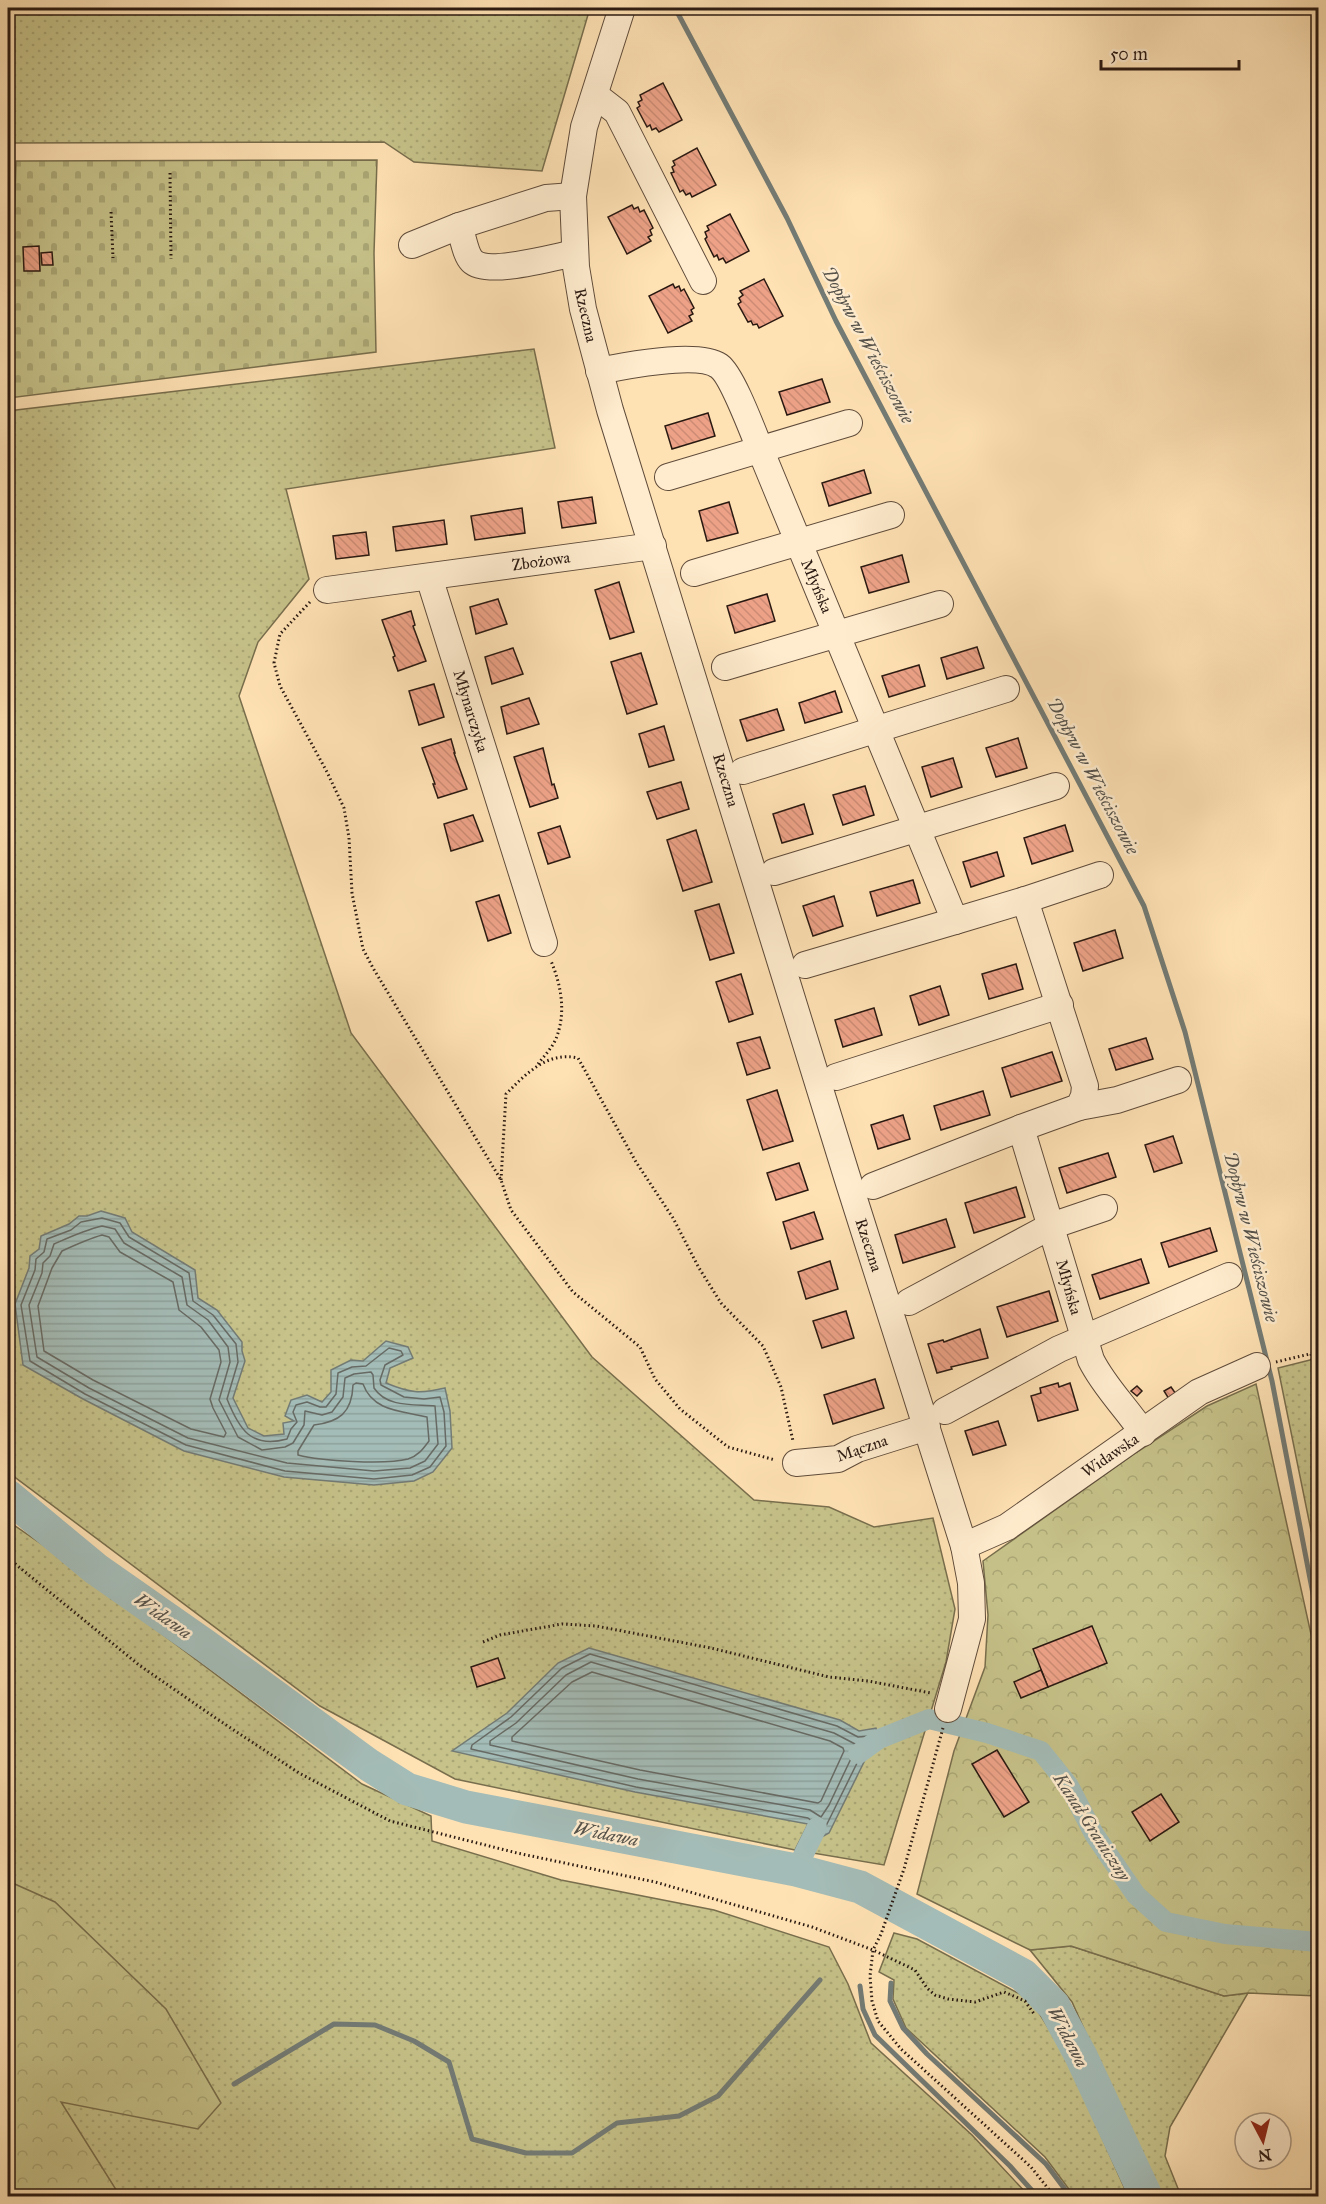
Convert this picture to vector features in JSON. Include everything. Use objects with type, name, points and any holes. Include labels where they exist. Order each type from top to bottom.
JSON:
[{"type":"street","name":"Rzeczna","points":[[622,8],[584,127],[573,195],[575,253],[584,309],[599,371],[652,546],[848,1179],[936,1419],[971,1583],[972,1619],[950,1703]]},
{"type":"street","points":[[595,94],[617,112],[704,280]]},
{"type":"street","points":[[412,245],[459,226],[546,198],[573,195]]},
{"type":"street","points":[[459,226],[471,260],[480,266],[505,266],[575,253]]},
{"type":"street","name":"Młyńska","points":[[599,371],[630,364],[674,360],[702,361],[719,366],[730,381],[955,921]]},
{"type":"street","points":[[668,477],[849,423]]},
{"type":"street","points":[[694,573],[891,514]]},
{"type":"street","name":"Zbożowa","points":[[429,577],[652,546]]},
{"type":"street","points":[[327,590],[429,577]]},
{"type":"street","name":"Młynarczyka","points":[[429,577],[544,943]]},
{"type":"street","points":[[725,667],[940,604]]},
{"type":"street","points":[[743,771],[1006,688]]},
{"type":"street","points":[[774,872],[1056,786]]},
{"type":"street","points":[[805,965],[1025,900],[1100,875]]},
{"type":"street","points":[[1025,900],[1085,1086],[1079,1107]]},
{"type":"street","points":[[836,1077],[1060,1005]]},
{"type":"street","points":[[873,1186],[1079,1107],[1117,1100],[1178,1080]]},
{"type":"street","name":"Młyńska","points":[[1021,1128],[1084,1338],[1098,1375],[1110,1392],[1128,1410],[1143,1433]]},
{"type":"street","points":[[909,1302],[1052,1226],[1104,1208]]},
{"type":"street","name":"Mączna","points":[[796,1463],[838,1458],[936,1419],[1059,1349],[1229,1276]]},
{"type":"street","name":"Widawska","points":[[964,1546],[1007,1527],[1088,1468],[1143,1433],[1200,1392],[1267,1364]]},
{"type":"path","points":[[170,173],[171,259]]},
{"type":"path","points":[[111,212],[113,258]]},
{"type":"path","points":[[327,590],[311,602],[280,634],[274,663],[280,686],[344,808],[349,838],[352,893],[363,949],[501,1180],[511,1210],[573,1292],[640,1347],[655,1379],[680,1409],[728,1447],[779,1461],[796,1463],[781,1388],[763,1346],[721,1303],[699,1269],[673,1218],[636,1162],[578,1058],[567,1055],[538,1064]]},
{"type":"path","points":[[501,1180],[506,1094],[538,1064],[557,1037],[562,1003],[558,979],[544,943]]},
{"type":"path","points":[[1267,1364],[1318,1352]]},
{"type":"path","points":[[1311,1354],[1318,1391]]},
{"type":"path","points":[[8,1558],[139,1665],[207,1712],[299,1773],[390,1821],[517,1853],[656,1882],[812,1927],[873,1950],[915,1970],[927,1988],[935,1995],[975,2002],[1004,1992],[1025,2001],[1034,2014]]},
{"type":"path","points":[[483,1642],[500,1635],[562,1624],[596,1626],[711,1648],[829,1677],[868,1681],[950,1703]]},
{"type":"path","points":[[942,1733],[904,1869],[873,1950],[870,1976],[872,2001],[878,2021],[901,2049],[1031,2167],[1054,2196]]},
{"type":"green space","points":[[8,8],[590,8],[542,171],[414,162],[384,142],[8,143]]},
{"type":"green space","points":[[377,160],[374,253],[376,352],[9,398],[16,161]]},
{"type":"green space","points":[[534,349],[555,448],[286,489],[309,579],[258,642],[239,696],[351,1033],[592,1357],[754,1500],[829,1507],[874,1527],[933,1518],[955,1609],[946,1662],[884,1865],[795,1850],[455,1779],[320,1706],[8,1472],[8,411]]},
{"type":"green space","points":[[1318,1358],[1318,1565],[1278,1368]]},
{"type":"green space","points":[[1256,1384],[1318,1666],[1318,1996],[1248,1993],[1224,1996],[1071,1946],[1030,1950],[917,1894],[954,1751],[985,1667],[988,1615],[983,1561],[1137,1452],[1207,1406]]},
{"type":"green space","points":[[8,1521],[362,1784],[431,1816],[432,1841],[561,1880],[714,1910],[829,1947],[848,1984],[871,2043],[972,2135],[1029,2196],[8,2196]]},
{"type":"green space","points":[[8,1881],[55,1902],[166,2009],[221,2103],[198,2129],[61,2102],[120,2196],[8,2196]]},
{"type":"green space","points":[[894,1933],[917,1939],[1031,2000],[1065,2055],[1128,2196],[1074,2196],[1045,2157],[906,2028],[893,1999],[894,1980],[879,1972]]},
{"type":"green space","points":[[1071,1946],[1224,1996],[1248,1993],[1170,2127],[1165,2156],[1181,2196],[1159,2196],[1072,2002],[1030,1950]]},
{"type":"water","points":[[101,1211],[125,1218],[132,1232],[195,1270],[198,1298],[217,1310],[242,1342],[245,1361],[233,1398],[248,1428],[264,1436],[284,1434],[283,1423],[294,1421],[285,1416],[291,1400],[307,1395],[322,1402],[331,1392],[331,1370],[351,1360],[363,1361],[386,1341],[408,1347],[413,1358],[390,1368],[386,1383],[415,1392],[445,1388],[450,1411],[452,1448],[433,1472],[414,1481],[374,1485],[284,1477],[184,1451],[23,1365],[15,1304],[29,1268],[30,1256],[39,1249],[41,1236],[69,1224],[79,1216]]},
{"type":"water","points":[[589,1648],[840,1720],[859,1731],[876,1728],[882,1746],[867,1756],[829,1833],[818,1839],[812,1852],[795,1850],[808,1824],[635,1792],[452,1751],[507,1713],[558,1663]]},
{"type":"building","points":[[663,83],[682,120],[659,132],[656,128],[652,130],[650,125],[647,127],[637,108],[640,106],[638,102],[642,100],[640,95]]},
{"type":"building","points":[[697,148],[716,185],[692,197],[690,193],[686,195],[683,190],[680,192],[671,173],[674,172],[673,161]]},
{"type":"building","points":[[632,205],[634,209],[638,207],[640,212],[644,210],[653,228],[650,230],[652,235],[648,237],[651,241],[627,254],[608,217]]},
{"type":"building","points":[[730,214],[749,251],[726,263],[723,258],[719,260],[717,255],[714,257],[705,239],[707,237],[705,232],[709,230],[707,226]]},
{"type":"building","points":[[39,246],[40,271],[24,271],[23,247]]},
{"type":"building","points":[[52,252],[53,265],[42,265],[41,253]]},
{"type":"building","points":[[764,279],[783,316],[759,328],[757,324],[753,325],[751,321],[748,322],[738,304],[741,302],[739,298],[743,295],[740,291]]},
{"type":"building","points":[[673,284],[675,288],[679,286],[681,291],[684,289],[694,308],[691,310],[693,314],[689,316],[692,321],[668,333],[649,296]]},
{"type":"building","points":[[822,379],[830,402],[787,415],[779,392]]},
{"type":"building","points":[[708,413],[715,436],[672,449],[665,426]]},
{"type":"building","points":[[864,470],[871,493],[829,506],[822,483]]},
{"type":"building","points":[[592,497],[596,523],[562,528],[558,502]]},
{"type":"building","points":[[729,502],[738,533],[707,541],[699,511]]},
{"type":"building","points":[[522,508],[525,533],[475,540],[471,516]]},
{"type":"building","points":[[444,520],[447,544],[396,551],[393,527]]},
{"type":"building","points":[[366,532],[369,555],[336,559],[333,536]]},
{"type":"building","points":[[902,555],[909,582],[869,593],[861,567]]},
{"type":"building","points":[[619,582],[634,632],[610,639],[595,590]]},
{"type":"building","points":[[767,594],[775,621],[735,633],[727,606]]},
{"type":"building","points":[[498,599],[507,624],[476,634],[470,607]]},
{"type":"building","points":[[411,611],[415,625],[413,626],[426,661],[398,671],[382,620]]},
{"type":"building","points":[[977,647],[984,668],[947,679],[941,658]]},
{"type":"building","points":[[513,648],[523,674],[492,684],[485,657]]},
{"type":"building","points":[[641,653],[657,704],[627,714],[611,662]]},
{"type":"building","points":[[919,665],[925,686],[889,697],[882,676]]},
{"type":"building","points":[[434,684],[444,717],[419,725],[409,691]]},
{"type":"building","points":[[835,691],[842,712],[805,723],[799,703]]},
{"type":"building","points":[[529,698],[539,724],[507,734],[501,707]]},
{"type":"building","points":[[777,709],[784,730],[747,741],[740,720]]},
{"type":"building","points":[[664,726],[674,760],[649,767],[639,734]]},
{"type":"building","points":[[1018,738],[1027,768],[996,777],[986,748]]},
{"type":"building","points":[[451,739],[467,789],[438,798],[422,748]]},
{"type":"building","points":[[543,748],[552,785],[554,784],[558,798],[530,807],[514,757]]},
{"type":"building","points":[[953,758],[962,787],[931,797],[922,767]]},
{"type":"building","points":[[681,782],[689,809],[657,819],[647,792]]},
{"type":"building","points":[[865,786],[874,815],[843,825],[833,795]]},
{"type":"building","points":[[804,804],[813,834],[782,843],[773,814]]},
{"type":"building","points":[[473,815],[483,841],[451,851],[444,824]]},
{"type":"building","points":[[1065,825],[1073,851],[1032,864],[1024,838]]},
{"type":"building","points":[[560,826],[570,857],[548,864],[538,833]]},
{"type":"building","points":[[696,830],[712,882],[683,891],[667,840]]},
{"type":"building","points":[[997,852],[1004,876],[971,887],[963,862]]},
{"type":"building","points":[[913,880],[920,903],[877,916],[870,892]]},
{"type":"building","points":[[499,895],[511,933],[488,941],[476,902]]},
{"type":"building","points":[[834,896],[843,926],[813,936],[803,906]]},
{"type":"building","points":[[719,904],[734,953],[710,960],[695,911]]},
{"type":"building","points":[[1115,930],[1123,958],[1083,971],[1074,943]]},
{"type":"building","points":[[1016,964],[1023,989],[989,999],[982,974]]},
{"type":"building","points":[[741,974],[753,1014],[729,1022],[716,982]]},
{"type":"building","points":[[940,986],[949,1015],[919,1025],[910,996]]},
{"type":"building","points":[[874,1008],[882,1035],[843,1047],[835,1020]]},
{"type":"building","points":[[760,1037],[770,1068],[747,1075],[737,1043]]},
{"type":"building","points":[[1146,1038],[1153,1059],[1116,1070],[1109,1049]]},
{"type":"building","points":[[1052,1052],[1062,1081],[1011,1097],[1002,1068]]},
{"type":"building","points":[[777,1090],[793,1141],[763,1150],[747,1100]]},
{"type":"building","points":[[983,1091],[990,1115],[941,1130],[934,1106]]},
{"type":"building","points":[[903,1115],[910,1139],[878,1149],[871,1125]]},
{"type":"building","points":[[1173,1136],[1182,1163],[1154,1172],[1145,1145]]},
{"type":"building","points":[[1108,1153],[1116,1177],[1067,1193],[1059,1168]]},
{"type":"building","points":[[799,1163],[808,1190],[776,1200],[767,1173]]},
{"type":"building","points":[[1016,1187],[1025,1217],[974,1233],[965,1203]]},
{"type":"building","points":[[814,1212],[823,1239],[791,1249],[783,1222]]},
{"type":"building","points":[[946,1219],[955,1247],[903,1263],[895,1235]]},
{"type":"building","points":[[1210,1228],[1217,1251],[1169,1267],[1161,1243]]},
{"type":"building","points":[[1141,1259],[1149,1283],[1100,1299],[1092,1275]]},
{"type":"building","points":[[830,1261],[838,1289],[806,1299],[798,1272]]},
{"type":"building","points":[[1049,1291],[1058,1321],[1007,1337],[997,1307]]},
{"type":"building","points":[[846,1311],[854,1338],[822,1348],[813,1321]]},
{"type":"building","points":[[980,1329],[988,1358],[951,1367],[952,1369],[937,1373],[928,1344],[943,1340],[944,1342]]},
{"type":"building","points":[[875,1379],[884,1408],[833,1424],[824,1395]]},
{"type":"building","points":[[1058,1383],[1059,1387],[1070,1383],[1078,1410],[1038,1421],[1031,1396],[1041,1393],[1040,1388]]},
{"type":"building","points":[[1137,1386],[1142,1391],[1137,1396],[1131,1391]]},
{"type":"building","points":[[1171,1387],[1176,1394],[1169,1399],[1164,1391]]},
{"type":"building","points":[[998,1421],[1006,1445],[973,1455],[965,1431]]},
{"type":"building","points":[[1092,1626],[1107,1663],[1048,1687],[1033,1649]]},
{"type":"building","points":[[498,1658],[505,1678],[477,1687],[471,1667]]},
{"type":"building","points":[[1041,1670],[1048,1687],[1021,1698],[1014,1682]]},
{"type":"building","points":[[997,1750],[1029,1802],[1004,1817],[972,1764]]},
{"type":"building","points":[[1161,1794],[1179,1822],[1150,1841],[1132,1812]]},
{"type":"waterway","name":"Dopływ w Wieściszowie","points":[[675,8],[787,218],[836,321],[1144,906],[1185,1032],[1272,1381],[1318,1620]]},
{"type":"waterway","name":"Widawa","points":[[8,1496],[96,1569],[369,1765],[407,1789],[466,1807],[796,1870],[860,1887],[1023,1975],[1054,2006],[1081,2056],[1146,2196]]},
{"type":"waterway","name":"Kanał Graniczny","points":[[858,1754],[879,1739],[929,1719],[987,1733],[1041,1751],[1069,1786],[1094,1834],[1136,1895],[1166,1922],[1225,1934],[1318,1942]]},
{"type":"waterway","name":"Kanał Graniczny","points":[[796,1870],[817,1827]]},
{"type":"waterway","points":[[234,2084],[334,2024],[375,2025],[414,2041],[449,2062],[472,2139],[526,2153],[572,2153],[617,2123],[679,2116],[718,2096],[820,1980]]},
{"type":"waterway","points":[[891,1983],[890,2001],[903,2028],[927,2054],[1046,2164],[1070,2196]]},
{"type":"waterway","points":[[860,1986],[863,2009],[875,2035],[1010,2166],[1037,2196]]}]
